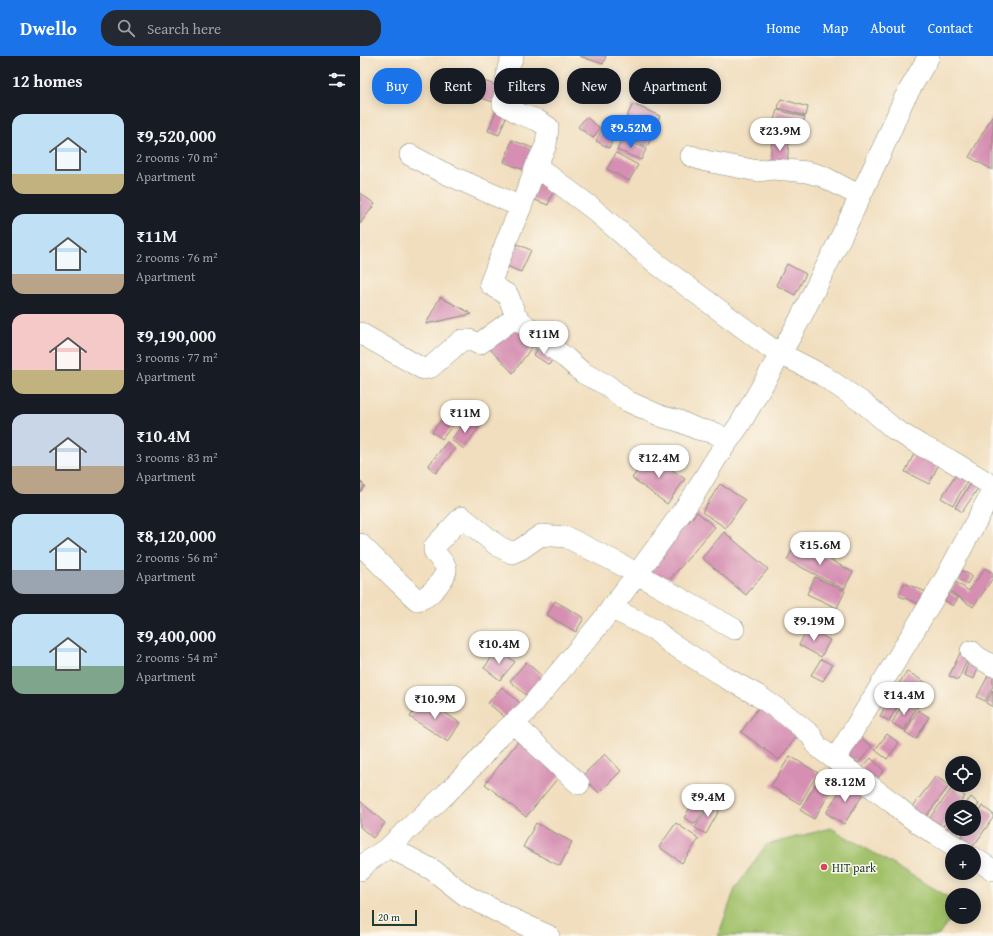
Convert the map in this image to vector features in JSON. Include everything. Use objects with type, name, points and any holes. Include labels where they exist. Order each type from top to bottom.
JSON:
[{"type":"street","points":[[513,56],[508,68],[503,104],[548,127],[546,144],[490,284],[508,295],[516,317],[583,373],[607,385],[627,401],[662,417],[679,421],[697,429],[715,433],[728,441]]},
{"type":"street","points":[[360,870],[367,862],[389,847],[447,793],[478,761],[500,734],[526,712],[611,608],[694,495],[740,424],[799,321],[887,139],[903,101],[930,56]]},
{"type":"street","points":[[410,155],[440,171],[522,207]]},
{"type":"street","points":[[691,156],[706,161],[758,171],[786,170],[808,172],[822,176],[860,196]]},
{"type":"street","points":[[536,166],[592,208],[657,264],[780,356],[793,360],[822,375],[866,405],[894,429],[993,486]]},
{"type":"street","points":[[360,333],[423,368],[430,366],[462,340],[470,340],[479,344],[516,317]]},
{"type":"street","points":[[835,760],[945,579],[993,490]]},
{"type":"street","points":[[360,544],[418,600],[429,595],[447,570],[446,566],[435,553],[434,546],[462,517],[498,546],[512,553],[541,536],[566,538],[593,550],[734,629]]},
{"type":"street","points":[[611,608],[655,630],[669,642],[785,714],[810,734],[818,747],[924,827],[952,844]]},
{"type":"street","points":[[971,651],[976,656],[993,666]]},
{"type":"street","points":[[513,723],[579,784]]},
{"type":"street","points":[[389,847],[432,870],[465,895],[549,936]]},
{"type":"street","points":[[981,862],[993,870]]},
{"type":"green space","name":"HIT park","points":[[831,828],[945,895],[945,924],[947,924],[938,936],[718,936],[735,889],[766,845]]},
{"type":"building","points":[[579,56],[606,56],[603,64]]},
{"type":"building","points":[[486,82],[494,85],[494,102],[486,100]]},
{"type":"building","points":[[781,99],[808,107],[806,116],[778,108]]},
{"type":"building","points":[[517,104],[525,104],[523,111]]},
{"type":"building","points":[[633,104],[660,116],[653,133],[625,120]]},
{"type":"building","points":[[497,108],[508,112],[499,135],[488,131]]},
{"type":"building","points":[[777,110],[805,117],[802,127],[774,120]]},
{"type":"building","points":[[993,115],[993,170],[969,157]]},
{"type":"building","points":[[586,117],[600,128],[593,138],[578,127]]},
{"type":"building","points":[[627,123],[653,134],[647,147],[622,135]]},
{"type":"building","points":[[774,124],[800,129],[798,138],[772,132]]},
{"type":"building","points":[[602,129],[615,136],[609,148],[596,141]]},
{"type":"building","points":[[622,138],[646,149],[641,160],[617,150]]},
{"type":"building","points":[[772,138],[789,140],[787,167],[770,165]]},
{"type":"building","points":[[512,140],[538,150],[529,172],[504,162]]},
{"type":"building","points":[[616,153],[638,165],[629,181],[607,169]]},
{"type":"building","points":[[531,180],[554,189],[548,205],[525,196]]},
{"type":"building","points":[[360,193],[375,204],[360,224]]},
{"type":"building","points":[[512,242],[531,250],[521,272],[502,264]]},
{"type":"building","points":[[787,264],[806,274],[795,295],[776,285]]},
{"type":"building","points":[[440,297],[472,314],[426,324]]},
{"type":"building","points":[[511,322],[537,340],[513,373],[485,344]]},
{"type":"building","points":[[539,346],[555,355],[549,365],[534,355]]},
{"type":"building","points":[[448,411],[458,419],[442,439],[432,432]]},
{"type":"building","points":[[467,418],[479,427],[464,449],[451,440]]},
{"type":"building","points":[[447,442],[455,449],[436,473],[428,466]]},
{"type":"building","points":[[917,448],[941,460],[929,484],[905,472]]},
{"type":"building","points":[[650,454],[685,479],[667,504],[632,478]]},
{"type":"building","points":[[958,472],[969,479],[953,505],[941,498]]},
{"type":"building","points":[[974,479],[981,484],[962,512],[955,507]]},
{"type":"building","points":[[360,481],[365,486],[360,492]]},
{"type":"building","points":[[720,484],[745,500],[726,528],[702,512]]},
{"type":"building","points":[[697,512],[715,527],[665,585],[647,570]]},
{"type":"building","points":[[724,532],[768,569],[746,595],[702,558]]},
{"type":"building","points":[[796,542],[853,572],[844,589],[787,560]]},
{"type":"building","points":[[955,567],[972,576],[967,584],[951,575]]},
{"type":"building","points":[[985,568],[993,573],[993,578],[973,607],[950,591],[956,582],[969,591]]},
{"type":"building","points":[[815,577],[845,591],[837,608],[807,594]]},
{"type":"building","points":[[904,583],[929,593],[924,606],[899,596]]},
{"type":"building","points":[[943,589],[958,598],[953,606],[938,596]]},
{"type":"building","points":[[555,601],[584,618],[576,632],[547,615]]},
{"type":"building","points":[[808,628],[830,640],[821,657],[799,645]]},
{"type":"building","points":[[498,649],[515,662],[500,680],[484,668]]},
{"type":"building","points":[[962,649],[971,653],[958,680],[949,676]]},
{"type":"building","points":[[970,658],[980,662],[974,679],[964,675]]},
{"type":"building","points":[[821,659],[832,665],[823,681],[811,675]]},
{"type":"building","points":[[526,662],[543,677],[527,696],[510,681]]},
{"type":"building","points":[[991,670],[993,671],[993,686],[985,701],[977,697]]},
{"type":"building","points":[[907,671],[931,686],[917,708],[893,693]]},
{"type":"building","points":[[502,687],[520,703],[507,719],[488,703]]},
{"type":"building","points":[[993,690],[993,707],[986,703]]},
{"type":"building","points":[[890,697],[900,702],[889,721],[880,716]]},
{"type":"building","points":[[423,698],[460,723],[448,742],[410,717]]},
{"type":"building","points":[[903,703],[915,710],[904,730],[892,723]]},
{"type":"building","points":[[759,707],[797,736],[779,760],[741,732]]},
{"type":"building","points":[[918,710],[929,717],[916,739],[905,732]]},
{"type":"building","points":[[887,734],[899,743],[887,759],[875,750]]},
{"type":"building","points":[[857,735],[872,746],[859,763],[844,753]]},
{"type":"building","points":[[519,740],[561,774],[526,817],[485,784]]},
{"type":"building","points":[[605,754],[621,771],[599,793],[582,776]]},
{"type":"building","points":[[790,756],[818,773],[800,804],[771,786]]},
{"type":"building","points":[[871,758],[884,771],[873,784],[860,770]]},
{"type":"building","points":[[936,776],[945,783],[945,791],[921,823],[908,813]]},
{"type":"building","points":[[820,777],[834,786],[814,819],[800,810]]},
{"type":"building","points":[[845,782],[864,793],[844,824],[826,813]]},
{"type":"building","points":[[949,792],[960,792],[965,796],[962,800],[945,800],[945,824],[938,833],[925,824]]},
{"type":"building","points":[[698,794],[709,800],[695,824],[684,818]]},
{"type":"building","points":[[360,801],[385,823],[373,838],[360,827]]},
{"type":"building","points":[[711,801],[721,807],[706,834],[695,828]]},
{"type":"building","points":[[982,806],[993,814],[993,818],[981,835]]},
{"type":"building","points":[[536,823],[572,842],[560,866],[523,847]]},
{"type":"building","points":[[676,823],[699,839],[682,863],[659,847]]},
{"type":"building","points":[[946,836],[955,836],[952,841]]},
{"type":"building","points":[[962,836],[980,836],[975,844],[960,844],[957,842]]},
{"type":"place","name":"HIT park","points":[[824,867]]}]
